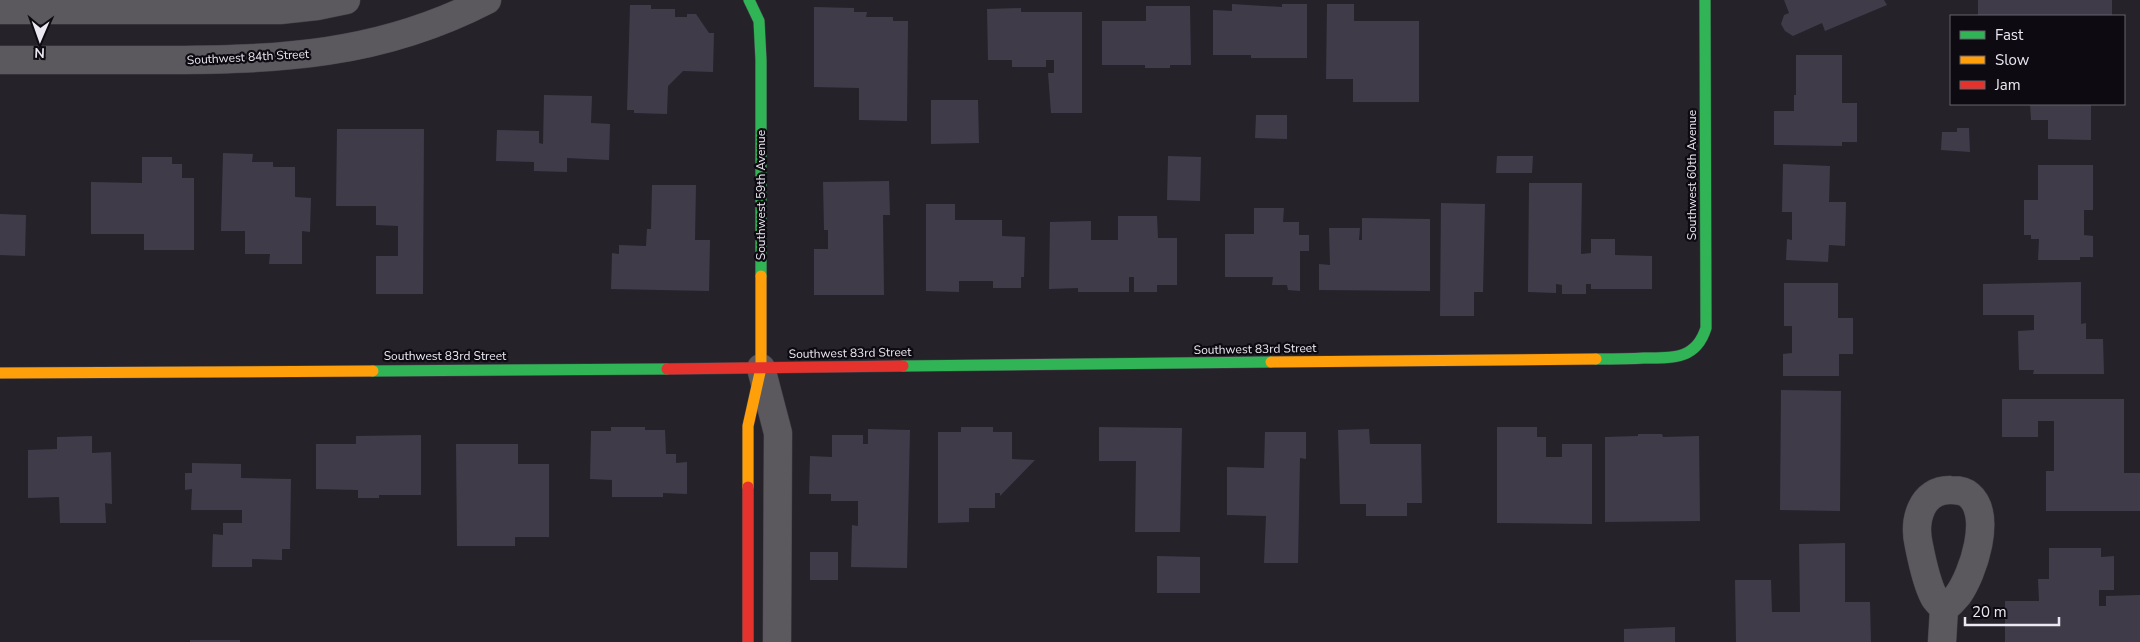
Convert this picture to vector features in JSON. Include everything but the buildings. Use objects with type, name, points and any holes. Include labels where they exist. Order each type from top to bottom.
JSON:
[{"type":"street","points":[[0,10],[280,10],[317,6],[346,0]]},
{"type":"street","name":"Southwest 84th Street","points":[[0,60],[238,59],[324,52],[352,48],[402,35],[462,13],[487,0]]},
{"type":"street","name":"Southwest 60th Avenue","points":[[1697,348],[1706,331],[1707,321],[1705,0]]},
{"type":"street","name":"Southwest 59th Avenue","points":[[748,642],[748,426],[761,368],[762,83],[758,7]]},
{"type":"street","name":"Southwest 83rd Street","points":[[0,373],[1665,359],[1685,355],[1697,348]]},
{"type":"street","name":"Southwest 59th Avenue","points":[[761,368],[778,433],[777,642]]},
{"type":"street","points":[[1942,642],[1944,609]]},
{"type":"traffic: fast","points":[[749,0],[759,21],[761,60],[761,276]]},
{"type":"traffic: fast","points":[[1596,359],[1664,358],[1682,355],[1696,346],[1706,328],[1705,0]]},
{"type":"traffic: fast","points":[[903,366],[1271,362]]},
{"type":"traffic: fast","points":[[373,371],[667,369]]},
{"type":"traffic: slow","points":[[748,487],[748,426],[761,368],[761,276]]},
{"type":"traffic: slow","points":[[1271,362],[1596,359]]},
{"type":"traffic: slow","points":[[0,373],[373,371]]},
{"type":"traffic: jam","points":[[667,369],[903,366]]},
{"type":"traffic: jam","points":[[748,487],[748,642]]}]
